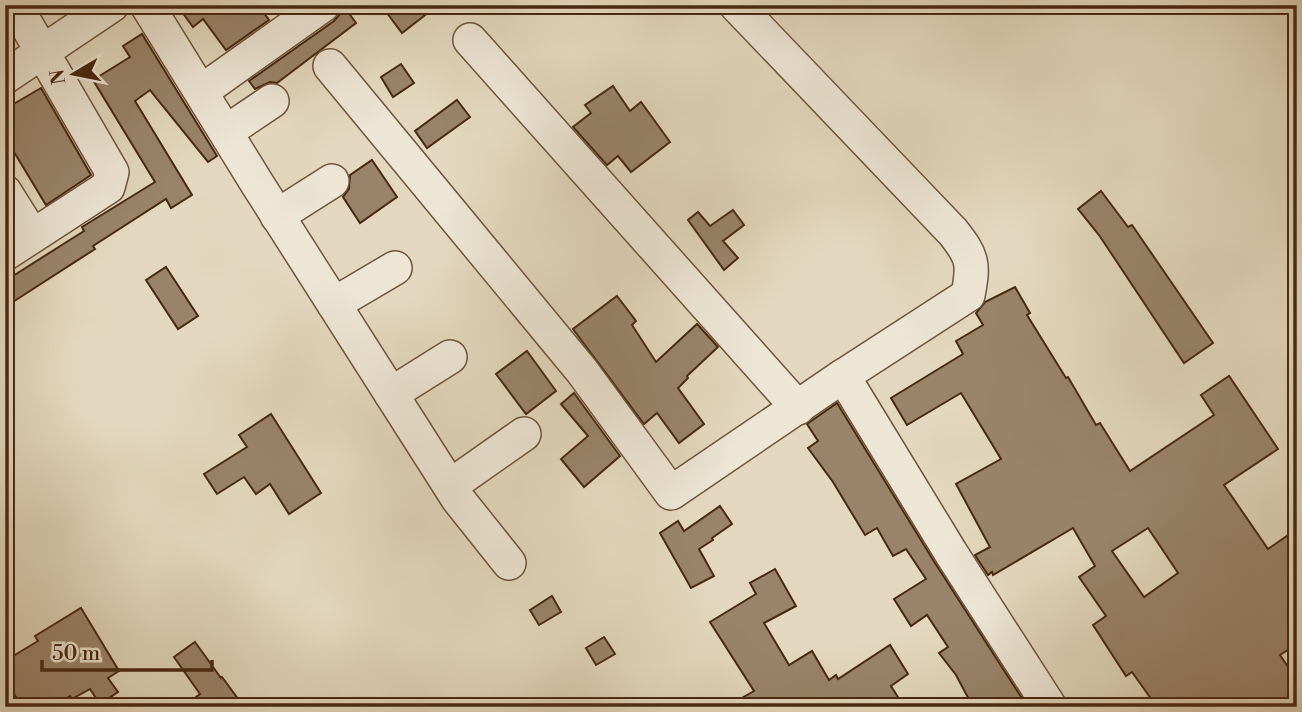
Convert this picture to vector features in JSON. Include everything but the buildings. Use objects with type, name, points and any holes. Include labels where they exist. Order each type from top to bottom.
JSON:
[{"type":"street","points":[[5,254],[108,187],[112,172],[15,5]]},
{"type":"street","points":[[5,77],[112,5]]},
{"type":"street","points":[[148,5],[277,216],[450,486],[509,563]]},
{"type":"street","points":[[202,91],[289,15],[323,5]]},
{"type":"street","points":[[330,66],[582,371],[671,493],[968,295],[972,275],[969,252],[953,232],[736,5]]},
{"type":"street","points":[[470,40],[798,408]]},
{"type":"street","points":[[226,132],[272,101]]},
{"type":"street","points":[[277,216],[332,181]]},
{"type":"street","points":[[5,192],[32,235]]},
{"type":"street","points":[[334,304],[395,268]]},
{"type":"street","points":[[391,394],[450,357]]},
{"type":"street","points":[[843,376],[951,553],[1050,707]]},
{"type":"street","points":[[450,486],[524,435]]}]
